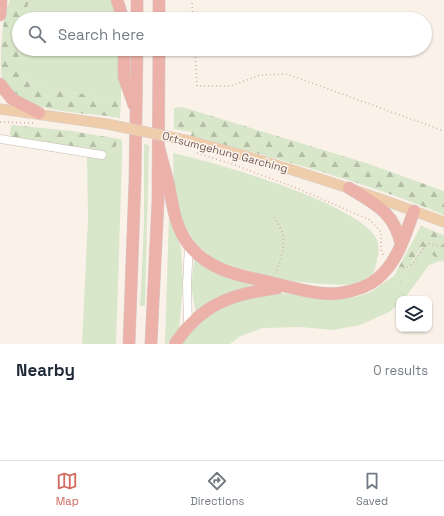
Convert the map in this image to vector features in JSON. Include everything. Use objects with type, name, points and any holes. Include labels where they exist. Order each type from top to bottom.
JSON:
[{"type":"highway","points":[[117,0],[121,12]]},
{"type":"highway","points":[[137,0],[137,12]]},
{"type":"highway","points":[[159,0],[159,12]]},
{"type":"highway","points":[[124,56],[124,76],[137,113]]},
{"type":"highway","points":[[129,344],[137,113],[137,56]]},
{"type":"highway","points":[[151,344],[156,266],[159,148],[159,56]]},
{"type":"highway","points":[[0,84],[12,99],[39,113]]},
{"type":"highway","points":[[159,148],[169,186],[173,212],[179,230],[189,246],[225,271],[248,279],[324,293],[340,293],[356,290],[376,280],[387,270],[401,244],[414,211]]},
{"type":"highway","points":[[349,188],[376,204],[391,217],[398,230],[401,244]]},
{"type":"highway","points":[[175,344],[188,327],[211,308],[235,295],[279,285]]},
{"type":"main road","name":"Ortsumgehung Garching","points":[[0,109],[39,113],[106,124],[190,142],[260,160],[349,188],[444,222]]},
{"type":"lane","points":[[0,139],[102,155]]},
{"type":"lane","points":[[188,327],[187,284],[189,246]]},
{"type":"path","points":[[192,3],[193,12]]},
{"type":"path","points":[[195,56],[197,86],[231,86],[260,75],[287,74],[444,131]]},
{"type":"path","points":[[196,153],[232,164],[299,189],[370,220],[381,232],[381,248],[384,257]]},
{"type":"path","points":[[274,217],[283,233],[283,250],[279,285]]},
{"type":"path","points":[[403,268],[412,265],[423,247],[429,244],[444,247]]},
{"type":"green space","points":[[10,0],[29,0],[26,12],[12,12],[12,56],[20,56],[20,72],[33,85],[121,101],[120,118],[56,110],[39,106],[23,100],[11,92],[3,82],[1,75],[3,25]]},
{"type":"green space","points":[[29,0],[113,0],[116,12],[26,12]]},
{"type":"green space","points":[[20,56],[121,56],[121,101],[33,85],[20,72]]},
{"type":"green space","points":[[182,107],[366,163],[444,191],[444,215],[382,191],[351,181],[191,136],[192,132],[174,129],[174,108]]},
{"type":"green space","points":[[11,125],[72,131],[119,139],[113,152],[32,143],[10,137]]},
{"type":"green space","points":[[119,139],[122,140],[122,159],[116,344],[82,344],[88,219],[87,155],[103,156],[104,151],[113,152]]},
{"type":"green space","points":[[144,144],[149,145],[145,306],[140,306],[144,223]]},
{"type":"green space","points":[[173,153],[220,165],[281,185],[312,197],[361,223],[375,236],[377,240],[377,260],[373,274],[355,285],[323,284],[282,280],[218,262],[197,245],[180,219],[174,190]]},
{"type":"green space","points":[[169,216],[181,248],[183,284],[179,329],[167,344],[165,344]]},
{"type":"green space","points":[[421,226],[444,235],[444,262],[440,261],[422,246],[405,273],[403,284],[394,276]]},
{"type":"green space","points":[[423,246],[440,261],[429,265],[406,296],[396,296],[396,306],[389,312],[360,325],[333,330],[301,327],[262,328],[239,337],[230,344],[179,344],[198,322],[239,299],[280,293],[337,300],[356,297],[371,292],[394,276],[403,284],[405,273]]},
{"type":"green space","points":[[195,256],[221,275],[257,287],[197,312],[195,309],[191,284]]}]
